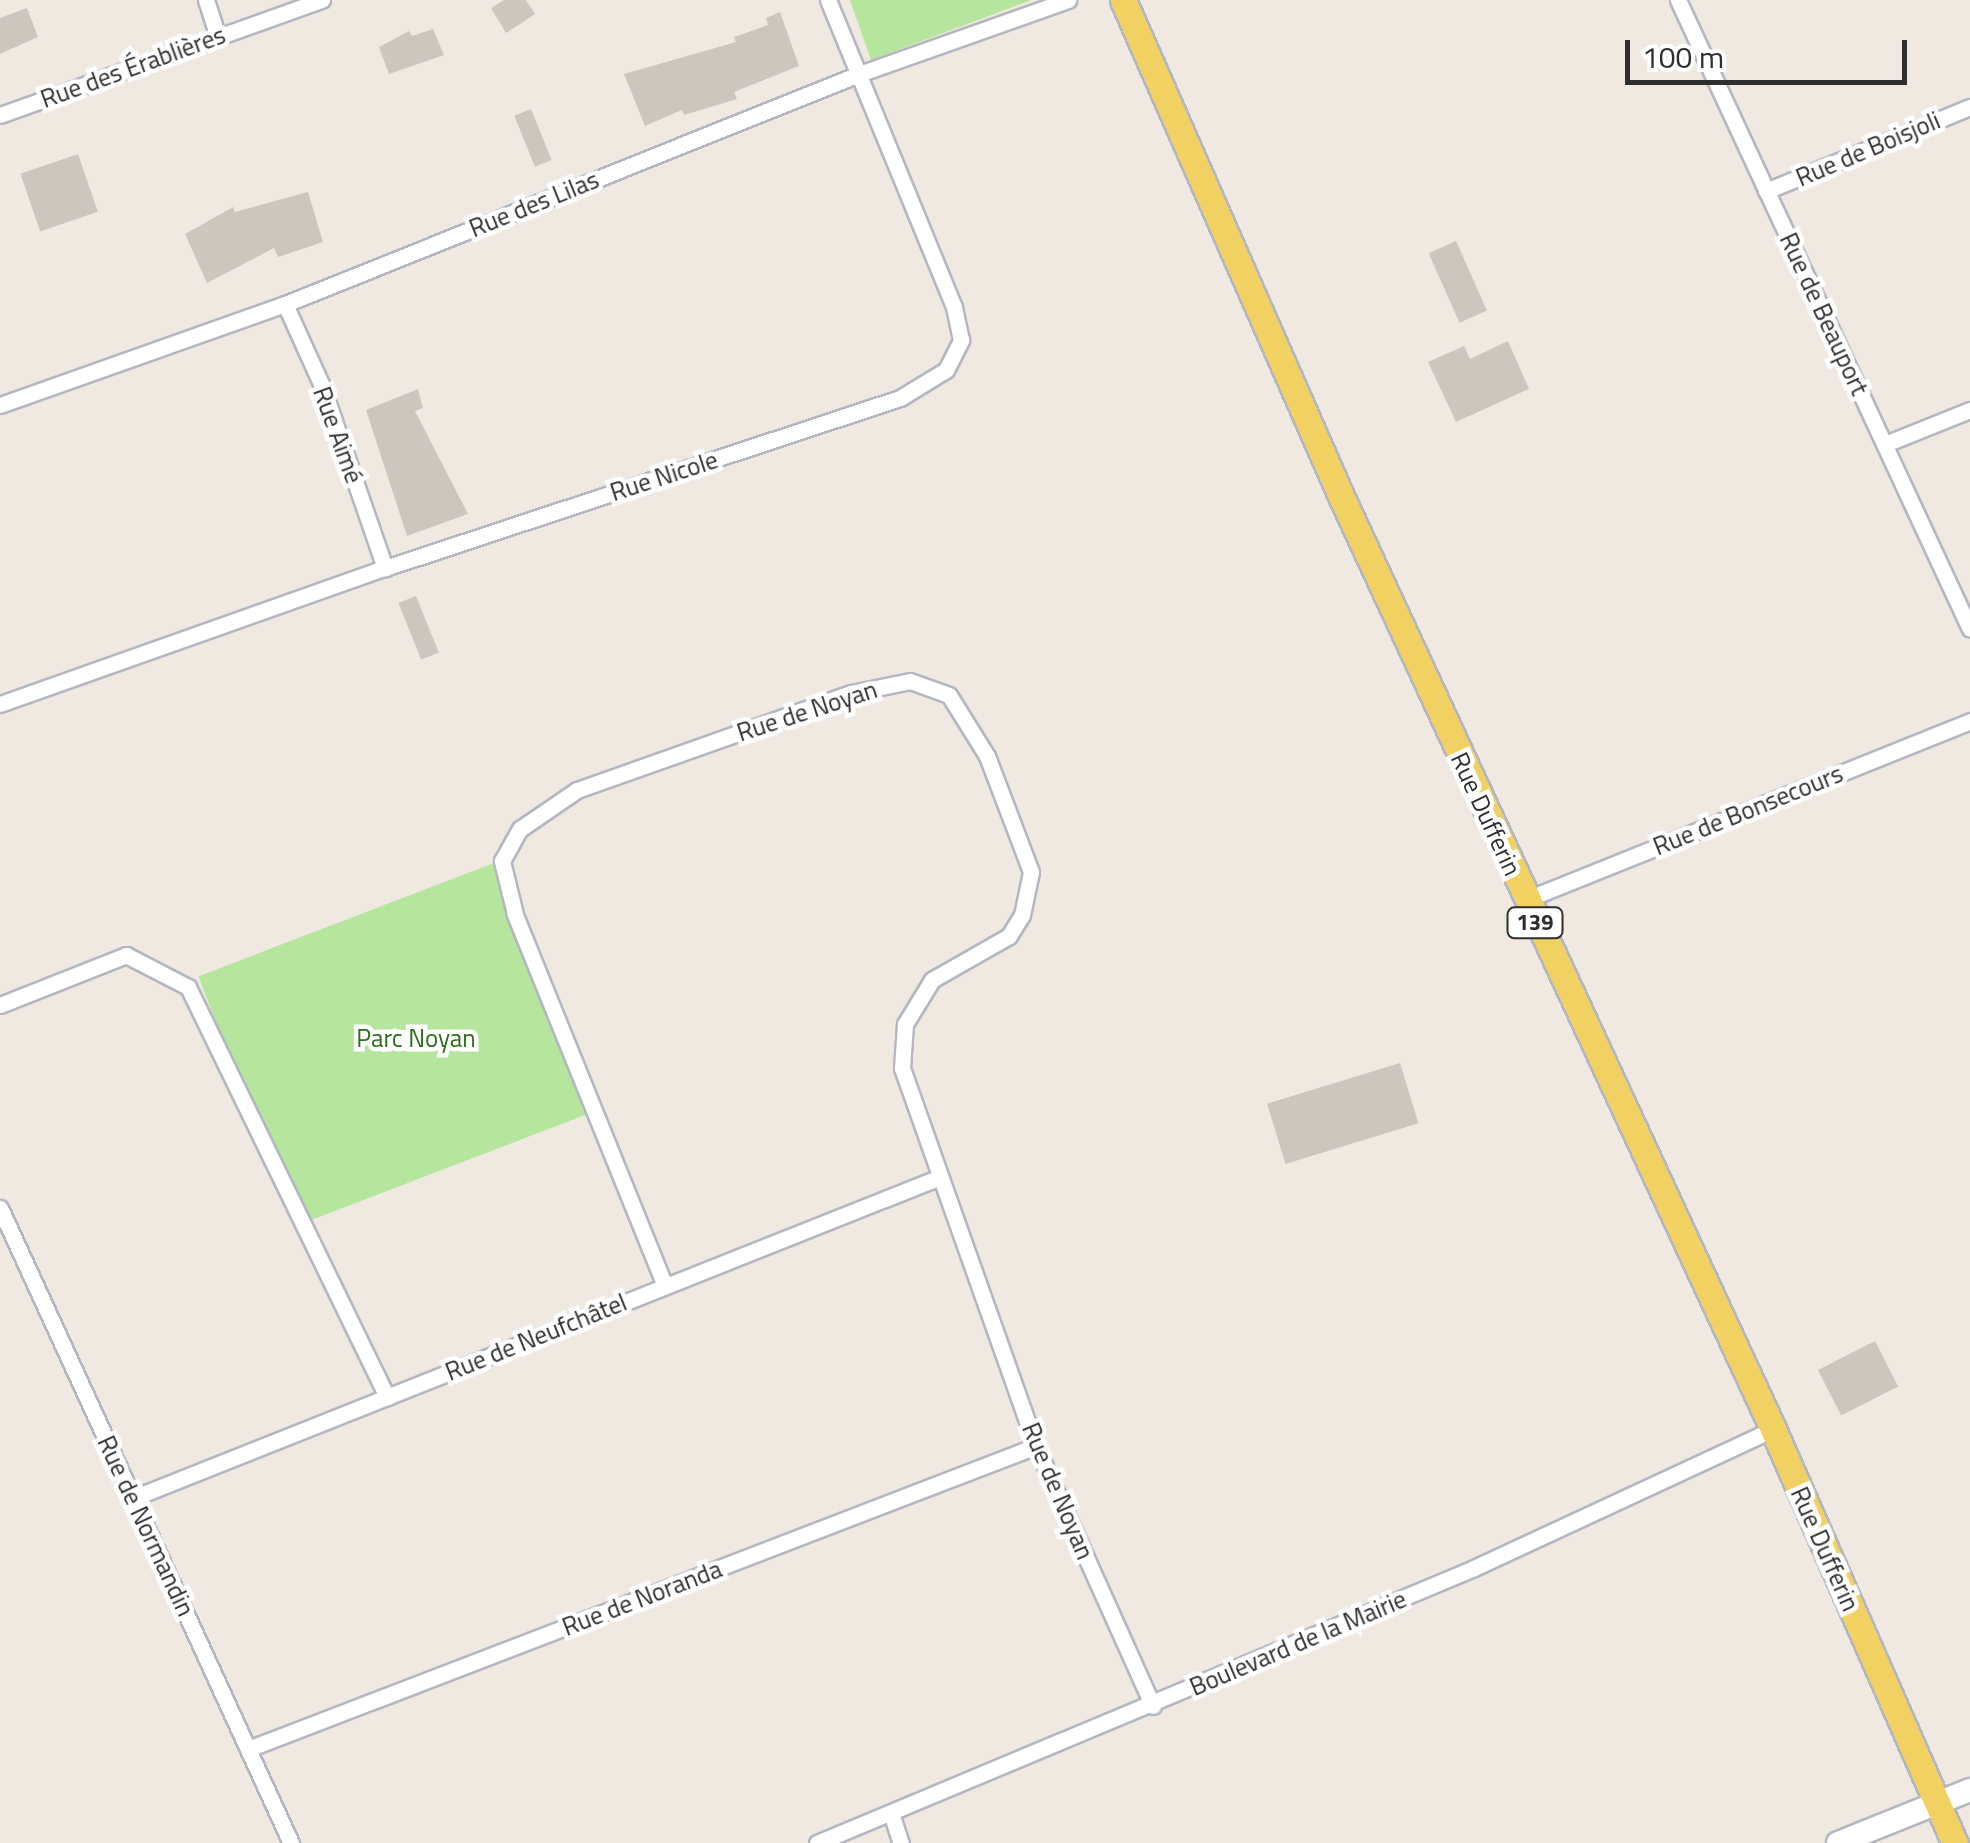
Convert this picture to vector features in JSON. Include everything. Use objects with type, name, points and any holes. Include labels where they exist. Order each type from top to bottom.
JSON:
[{"type":"main road","name":"Rue Dufferin","points":[[1123,0],[1525,900],[1773,1430],[1955,1843]]},
{"type":"street","points":[[206,0],[218,36]]},
{"type":"street","name":"Rue des Érablières","points":[[0,116],[322,0]]},
{"type":"street","name":"Rue Nicole","points":[[0,704],[385,568],[900,398],[946,370],[961,340],[954,307],[828,0]]},
{"type":"street","name":"Rue des Lilas","points":[[0,405],[285,304],[859,74],[1068,0]]},
{"type":"street","name":"Rue de Beauport","points":[[1678,0],[1970,628]]},
{"type":"street","name":"Rue de Boisjoli","points":[[1766,191],[1970,107]]},
{"type":"street","name":"Rue Aimé","points":[[285,304],[322,386],[385,568]]},
{"type":"street","points":[[1886,444],[1970,410]]},
{"type":"street","name":"Rue de Noyan","points":[[665,1286],[515,914],[502,861],[520,829],[577,790],[851,693],[910,681],[949,695],[962,711],[1031,872],[1022,916],[1009,936],[932,980],[905,1024],[902,1068],[1036,1446],[1153,1706]]},
{"type":"street","name":"Rue de Bonsecours","points":[[1525,900],[1970,721]]},
{"type":"street","points":[[0,1005],[126,955],[188,987],[387,1397]]},
{"type":"street","name":"Rue de Neufchâtel","points":[[133,1498],[940,1176]]},
{"type":"street","name":"Rue de Normandin","points":[[0,1208],[292,1843]]},
{"type":"street","name":"Boulevard de la Mairie","points":[[818,1843],[1153,1706],[1773,1430]]},
{"type":"street","name":"Rue de Noranda","points":[[248,1749],[1036,1446]]},
{"type":"street","points":[[1838,1843],[1970,1790]]},
{"type":"street","points":[[891,1814],[901,1843]]},
{"type":"green space","points":[[850,0],[1031,0],[871,60]]},
{"type":"green space","name":"Parc Noyan","points":[[499,861],[595,1111],[294,1227],[198,976]]},
{"type":"building","points":[[504,0],[526,0],[535,14],[506,33],[491,8]]},
{"type":"building","points":[[27,8],[38,37],[0,54],[0,18]]},
{"type":"building","points":[[780,12],[799,66],[734,92],[737,99],[684,115],[682,110],[645,126],[624,74],[736,42],[734,37],[768,25],[766,18]]},
{"type":"building","points":[[433,29],[444,55],[389,74],[379,47],[409,31],[412,36]]},
{"type":"building","points":[[531,109],[552,160],[535,167],[514,116]]},
{"type":"building","points":[[78,154],[98,212],[40,232],[20,174]]},
{"type":"building","points":[[308,192],[323,242],[278,257],[274,248],[207,283],[185,234],[233,207],[235,212]]},
{"type":"building","points":[[1456,241],[1487,310],[1460,323],[1429,253]]},
{"type":"building","points":[[1508,341],[1529,389],[1456,422],[1428,362],[1464,346],[1470,359]]},
{"type":"building","points":[[418,389],[423,408],[415,411],[468,514],[407,536],[366,410]]},
{"type":"building","points":[[416,596],[439,653],[421,660],[398,603]]},
{"type":"building","points":[[1400,1063],[1418,1123],[1285,1164],[1267,1104]]},
{"type":"building","points":[[1875,1341],[1898,1386],[1841,1415],[1818,1370]]}]
